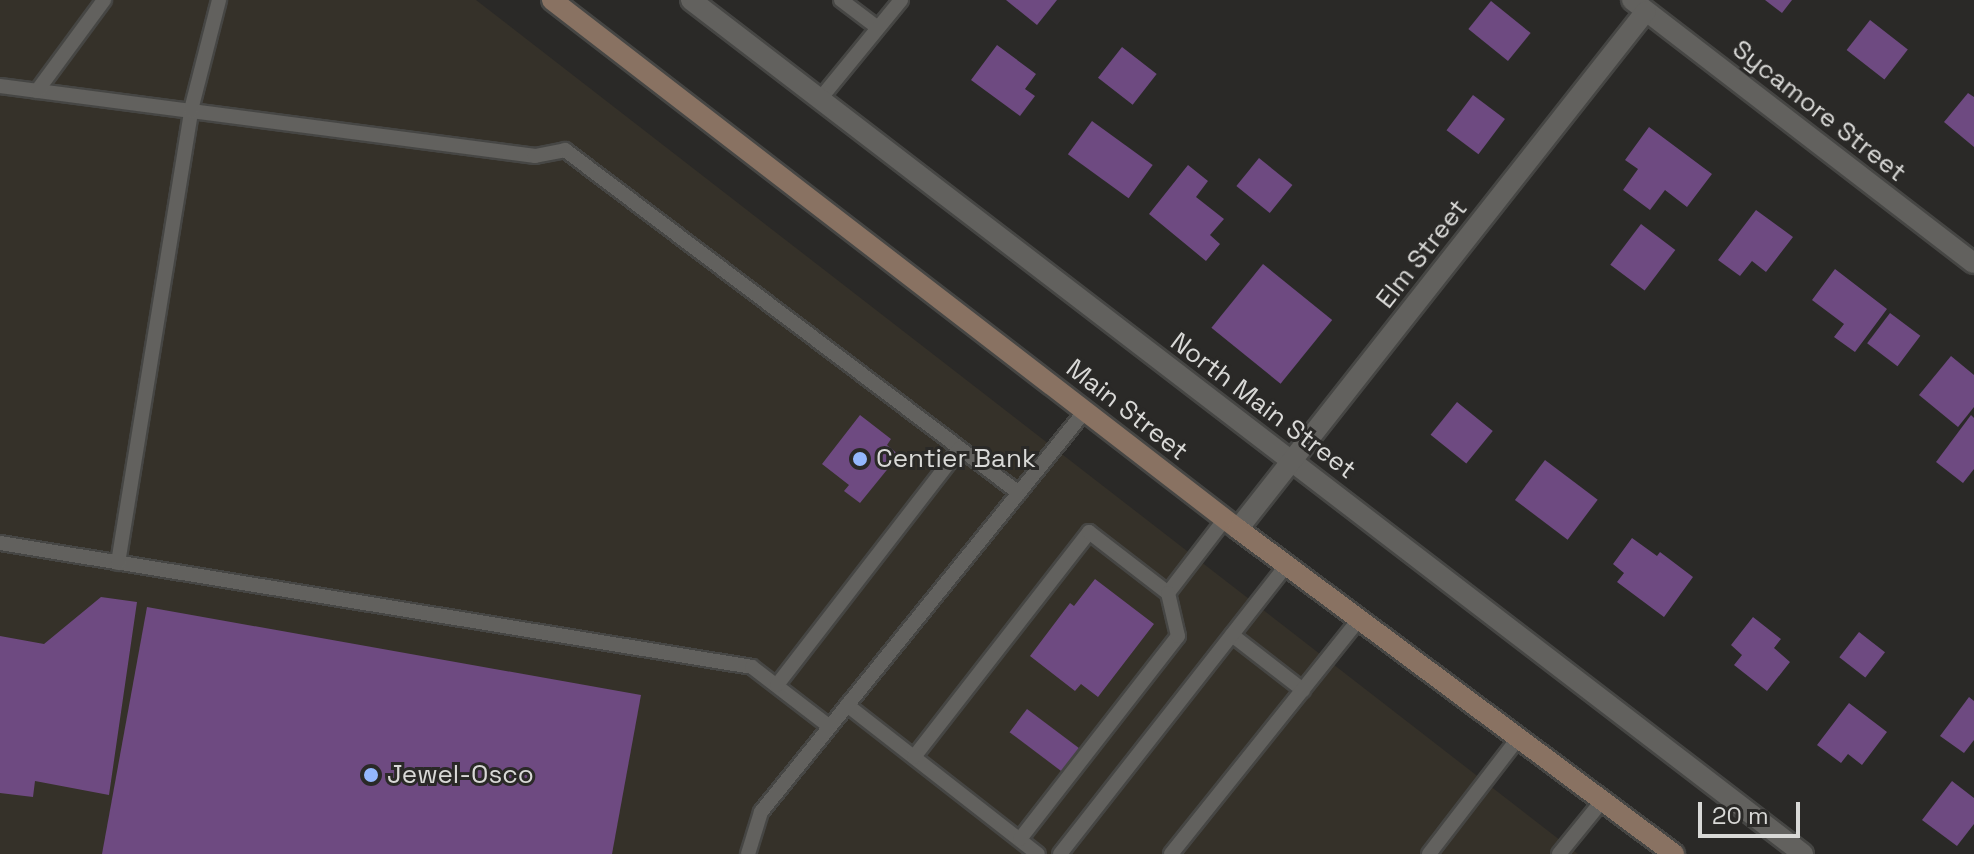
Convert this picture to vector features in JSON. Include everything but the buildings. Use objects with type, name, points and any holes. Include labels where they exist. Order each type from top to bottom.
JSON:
[{"type":"main road","name":"Main Street","points":[[552,0],[1232,524],[1674,854]]},
{"type":"street","name":"North Main Street","points":[[694,1],[1803,854]]},
{"type":"street","name":"Sycamore Street","points":[[1639,6],[1974,263]]},
{"type":"street","name":"Elm Street","points":[[1232,524],[1291,460],[1639,6]]},
{"type":"lane","points":[[37,91],[104,0]]},
{"type":"lane","points":[[118,563],[191,110],[219,0]]},
{"type":"lane","points":[[841,0],[878,28]]},
{"type":"lane","points":[[820,99],[901,0]]},
{"type":"lane","points":[[0,86],[535,156],[565,150],[1019,493]]},
{"type":"lane","points":[[748,854],[761,812],[1085,411]]},
{"type":"lane","points":[[777,685],[960,448]]},
{"type":"lane","points":[[1168,593],[1232,524]]},
{"type":"lane","points":[[914,757],[1089,532],[1168,593],[1178,636],[1020,839]]},
{"type":"lane","points":[[0,543],[752,667],[830,727]]},
{"type":"lane","points":[[1060,854],[1287,565]]},
{"type":"lane","points":[[1171,854],[1360,618]]},
{"type":"lane","points":[[1232,635],[1303,690]]},
{"type":"lane","points":[[847,705],[1038,854]]},
{"type":"lane","points":[[1429,854],[1519,737]]},
{"type":"lane","points":[[1559,854],[1602,801]]},
{"type":"shaded area","points":[[0,0],[476,0],[1578,854],[0,854]]},
{"type":"place","name":"Centier Bank","points":[[860,459]]},
{"type":"place","name":"Jewel-Osco","points":[[371,775]]}]
